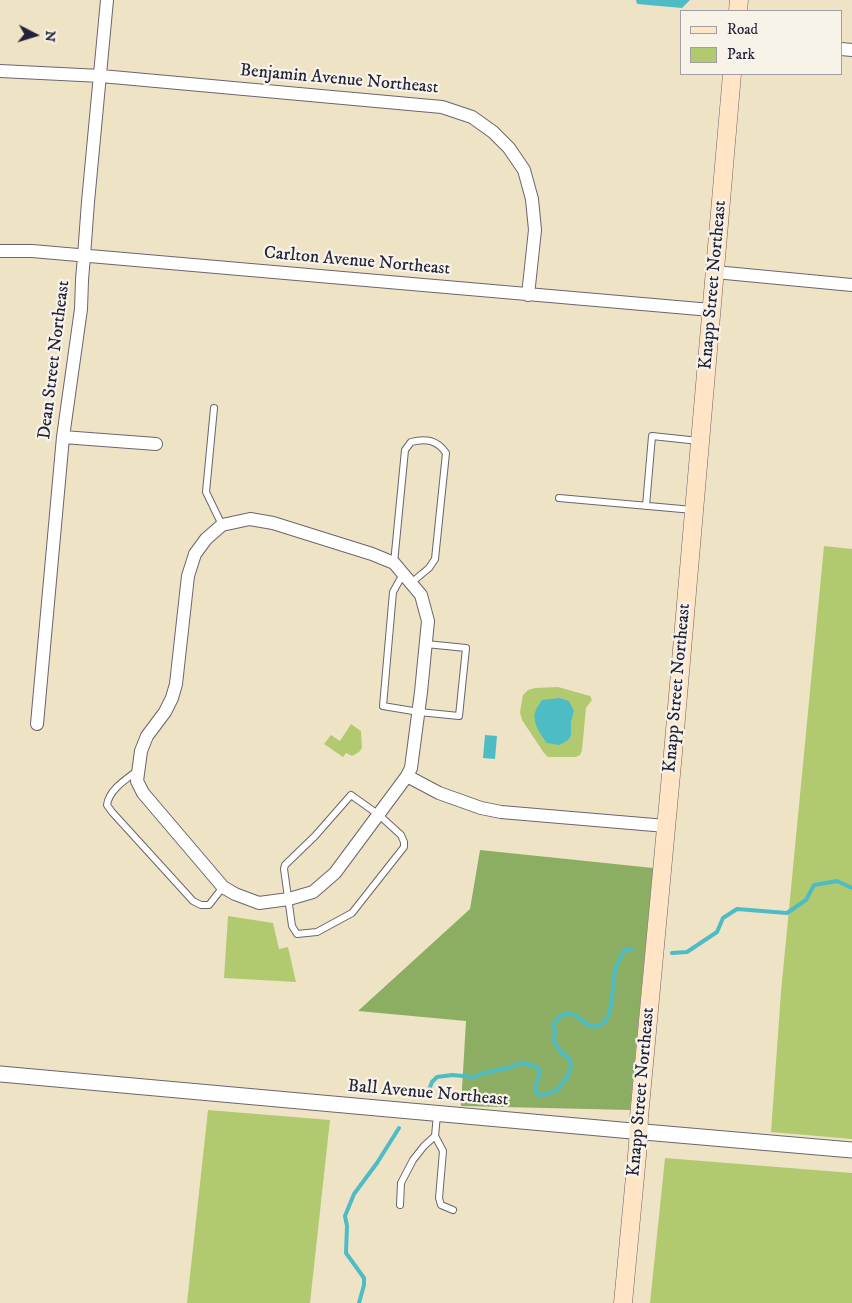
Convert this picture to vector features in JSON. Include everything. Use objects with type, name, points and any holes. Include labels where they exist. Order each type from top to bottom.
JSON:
[{"type":"main road","name":"Knapp Street Northeast","points":[[623,1303],[701,441],[732,75]]},
{"type":"street","name":"Dean Street Northeast","points":[[37,724],[63,437],[81,309],[88,202],[107,0]]},
{"type":"street","name":"Benjamin Avenue Northeast","points":[[0,71],[101,76],[442,107],[472,116],[493,132],[509,148],[524,170],[532,199],[535,230],[528,295]]},
{"type":"street","name":"Carlton Avenue Northeast","points":[[0,251],[32,251],[711,310]]},
{"type":"street","points":[[715,272],[852,285]]},
{"type":"street","points":[[63,437],[156,444]]},
{"type":"street","points":[[250,519],[273,523],[372,554],[394,563],[421,595],[428,620],[411,768],[408,776],[335,873],[313,892],[289,899],[260,903],[235,894],[223,887],[143,793],[137,781],[142,751],[147,736],[165,712],[176,684],[188,576],[195,554],[206,539],[222,525],[250,519]]},
{"type":"street","points":[[408,776],[439,793],[481,808],[501,812],[666,826]]},
{"type":"street","name":"Ball Avenue Northeast","points":[[0,1074],[852,1150]]},
{"type":"lane","points":[[214,408],[206,492],[222,525]]},
{"type":"lane","points":[[646,506],[652,436],[701,441]]},
{"type":"lane","points":[[394,563],[405,450],[411,442],[419,440],[435,442],[446,453],[435,559],[429,568],[407,578],[393,592],[383,706],[459,716],[466,648],[426,644]]},
{"type":"lane","points":[[559,498],[694,510]]},
{"type":"lane","points":[[138,770],[113,790],[107,805],[112,812],[192,901],[201,905],[209,905],[223,887]]},
{"type":"lane","points":[[352,795],[379,815],[401,835],[404,847],[352,913],[317,932],[297,934],[292,926],[284,870],[285,865],[315,836],[352,795]]},
{"type":"lane","points":[[437,1114],[435,1136],[443,1151],[439,1198],[441,1205],[453,1210]]},
{"type":"lane","points":[[400,1205],[402,1183],[413,1160],[435,1136]]},
{"type":"green space","points":[[824,546],[852,549],[852,1139],[771,1132],[781,992]]},
{"type":"green space","points":[[558,687],[590,696],[592,700],[586,708],[580,755],[576,757],[548,757],[544,753],[522,720],[520,712],[523,695],[528,690]],"holes":[[[574,711],[571,721],[571,736],[534,719]]]},
{"type":"green space","points":[[351,724],[361,731],[362,748],[352,756],[346,753],[343,757],[324,744],[331,735],[340,741]]},
{"type":"green space","points":[[480,850],[653,868],[630,1110],[461,1106],[466,1021],[358,1011],[470,909]]},
{"type":"green space","points":[[228,916],[273,923],[279,949],[288,947],[296,982],[224,978]]},
{"type":"green space","points":[[208,1110],[330,1120],[310,1303],[187,1303]]},
{"type":"green space","points":[[665,1158],[852,1173],[852,1303],[650,1303]]},
{"type":"water","points":[[636,0],[690,0],[682,8],[637,4]]},
{"type":"water","points":[[560,698],[569,701],[574,711],[571,722],[571,736],[567,741],[559,745],[547,743],[535,723],[535,714],[542,700]]},
{"type":"water","points":[[485,735],[497,736],[495,759],[483,758]]},
{"type":"waterway","points":[[672,953],[687,952],[717,932],[723,918],[737,909],[787,913],[806,900],[814,885],[837,881],[852,888]]},
{"type":"waterway","points":[[429,1090],[432,1082],[437,1077],[452,1075],[474,1077],[521,1063],[539,1069],[535,1091],[538,1095],[556,1090],[563,1083],[571,1065],[555,1042],[555,1022],[562,1016],[572,1014],[590,1026],[602,1024],[609,1014],[614,973],[617,965],[625,950],[632,950]]},
{"type":"waterway","points":[[359,1303],[364,1278],[346,1253],[347,1226],[345,1216],[354,1194],[377,1163],[399,1128]]}]
